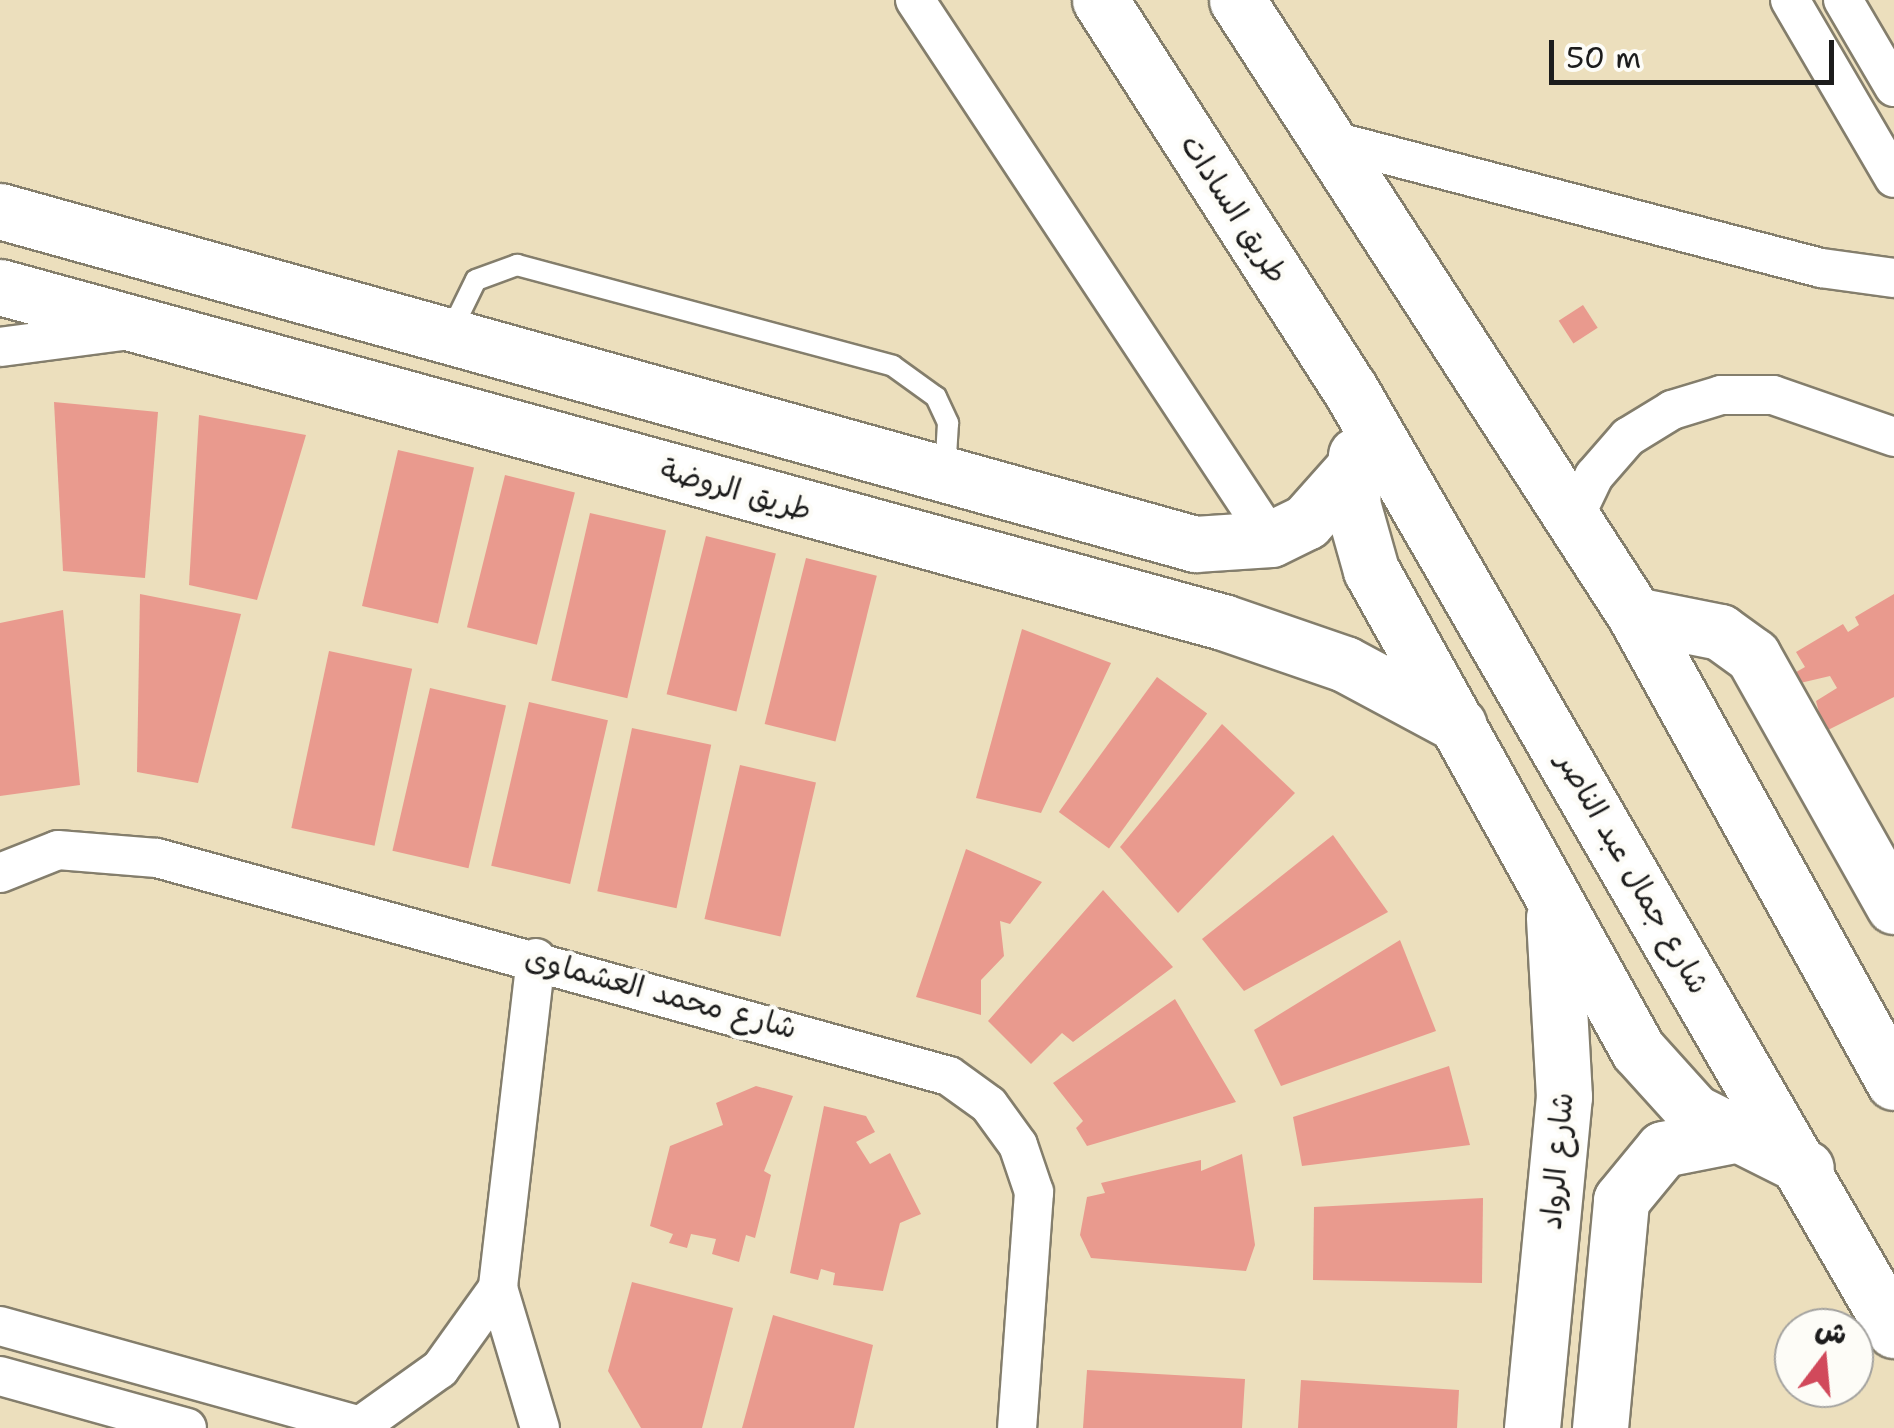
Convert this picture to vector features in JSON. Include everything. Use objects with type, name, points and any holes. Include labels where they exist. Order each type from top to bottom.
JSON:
[{"type":"street","points":[[915,0],[1251,544],[1247,596],[1223,622]]},
{"type":"street","name":"طريق السادات","points":[[1100,0],[1360,444]]},
{"type":"street","points":[[1237,0],[1635,615],[1894,1082]]},
{"type":"street","points":[[1790,0],[1894,178]]},
{"type":"street","points":[[1843,0],[1894,87]]},
{"type":"street","points":[[1326,139],[1821,268],[1894,278]]},
{"type":"street","points":[[0,211],[945,476],[1251,544],[1306,522],[1360,444]]},
{"type":"street","name":"طريق الروضة","points":[[0,287],[1223,622],[1345,664],[1459,725]]},
{"type":"street","points":[[0,346],[148,328]]},
{"type":"street","points":[[636,462],[655,395]]},
{"type":"street","points":[[1572,522],[1594,476],[1628,437],[1672,410],[1721,395],[1773,395],[1894,437]]},
{"type":"street","points":[[757,496],[775,430]]},
{"type":"street","points":[[1360,444],[1371,570],[1638,1050],[1728,1136],[1806,1168]]},
{"type":"street","name":"شارع جمال عبد الناصر","points":[[1360,444],[1806,1168],[1894,1330]]},
{"type":"street","points":[[1635,615],[1720,632],[1753,656],[1880,847],[1894,906]]},
{"type":"street","name":"شارع محمد العشماوى","points":[[0,874],[58,850],[108,848],[903,1058],[989,1106],[1018,1145],[1034,1192],[1018,1428]]},
{"type":"street","name":"شارع الرواد","points":[[1532,1428],[1564,1098],[1551,894]]},
{"type":"street","points":[[536,958],[498,1288],[540,1428]]},
{"type":"street","points":[[1600,1428],[1621,1200],[1650,1160],[1695,1137],[1728,1136]]},
{"type":"street","points":[[1550,1233],[1575,1212],[1607,1220],[1615,1233]]},
{"type":"street","points":[[0,1326],[364,1427],[440,1368],[498,1288]]},
{"type":"street","points":[[0,1376],[186,1428]]},
{"type":"lane","points":[[448,337],[476,280],[517,265],[874,360],[936,397],[949,436],[945,476]]},
{"type":"building","points":[[1583,305],[1598,328],[1573,343],[1559,321]]},
{"type":"building","points":[[54,402],[158,412],[145,578],[63,571]]},
{"type":"building","points":[[199,415],[306,435],[257,600],[189,585]]},
{"type":"building","points":[[398,450],[474,468],[438,623],[362,606]]},
{"type":"building","points":[[505,475],[575,492],[537,645],[467,627]]},
{"type":"building","points":[[590,513],[666,531],[627,698],[551,681]]},
{"type":"building","points":[[706,536],[776,553],[736,712],[667,694]]},
{"type":"building","points":[[806,558],[877,576],[835,742],[765,724]]},
{"type":"building","points":[[140,594],[241,614],[198,783],[137,772]]},
{"type":"building","points":[[1894,594],[1894,697],[1824,732],[1816,701],[1837,688],[1830,676],[1796,684],[1791,675],[1805,667],[1796,652],[1843,624],[1848,632],[1859,625],[1855,617]]},
{"type":"building","points":[[63,610],[80,785],[0,796],[0,623]]},
{"type":"building","points":[[1022,629],[1111,663],[1041,813],[976,798]]},
{"type":"building","points":[[329,651],[412,669],[375,846],[291,828]]},
{"type":"building","points":[[1157,677],[1207,713],[1109,849],[1059,812]]},
{"type":"building","points":[[430,688],[506,706],[468,868],[392,851]]},
{"type":"building","points":[[529,702],[608,720],[570,884],[491,866]]},
{"type":"building","points":[[1222,724],[1295,793],[1178,913],[1120,847]]},
{"type":"building","points":[[632,728],[711,745],[677,908],[597,891]]},
{"type":"building","points":[[740,765],[816,783],[780,936],[704,919]]},
{"type":"building","points":[[1333,835],[1388,912],[1244,991],[1202,939]]},
{"type":"building","points":[[966,849],[1042,882],[1010,924],[1000,921],[1004,956],[981,980],[981,1015],[916,997]]},
{"type":"building","points":[[1103,890],[1173,967],[1073,1042],[1062,1033],[1031,1064],[988,1021]]},
{"type":"building","points":[[1400,940],[1436,1031],[1281,1086],[1254,1030]]},
{"type":"building","points":[[1175,999],[1236,1102],[1087,1146],[1076,1128],[1083,1121],[1053,1083]]},
{"type":"building","points":[[1449,1066],[1470,1145],[1302,1166],[1293,1117]]},
{"type":"building","points":[[756,1086],[793,1096],[764,1171],[771,1175],[755,1238],[746,1235],[739,1262],[712,1254],[716,1239],[691,1234],[687,1248],[669,1243],[673,1234],[650,1226],[670,1146],[723,1125],[716,1103]]},
{"type":"building","points":[[824,1106],[866,1116],[875,1132],[856,1142],[870,1164],[890,1153],[921,1214],[900,1223],[883,1291],[833,1285],[835,1273],[821,1269],[818,1280],[790,1273]]},
{"type":"building","points":[[1242,1154],[1255,1245],[1246,1271],[1091,1258],[1080,1235],[1087,1197],[1105,1193],[1101,1183],[1201,1160],[1201,1171]]},
{"type":"building","points":[[1483,1198],[1482,1283],[1313,1280],[1314,1207]]},
{"type":"building","points":[[632,1282],[733,1308],[702,1428],[641,1428],[608,1371]]},
{"type":"building","points":[[773,1315],[873,1345],[854,1428],[742,1428]]},
{"type":"building","points":[[1087,1370],[1245,1379],[1242,1428],[1083,1428]]},
{"type":"building","points":[[1301,1380],[1459,1390],[1457,1428],[1298,1428]]}]
